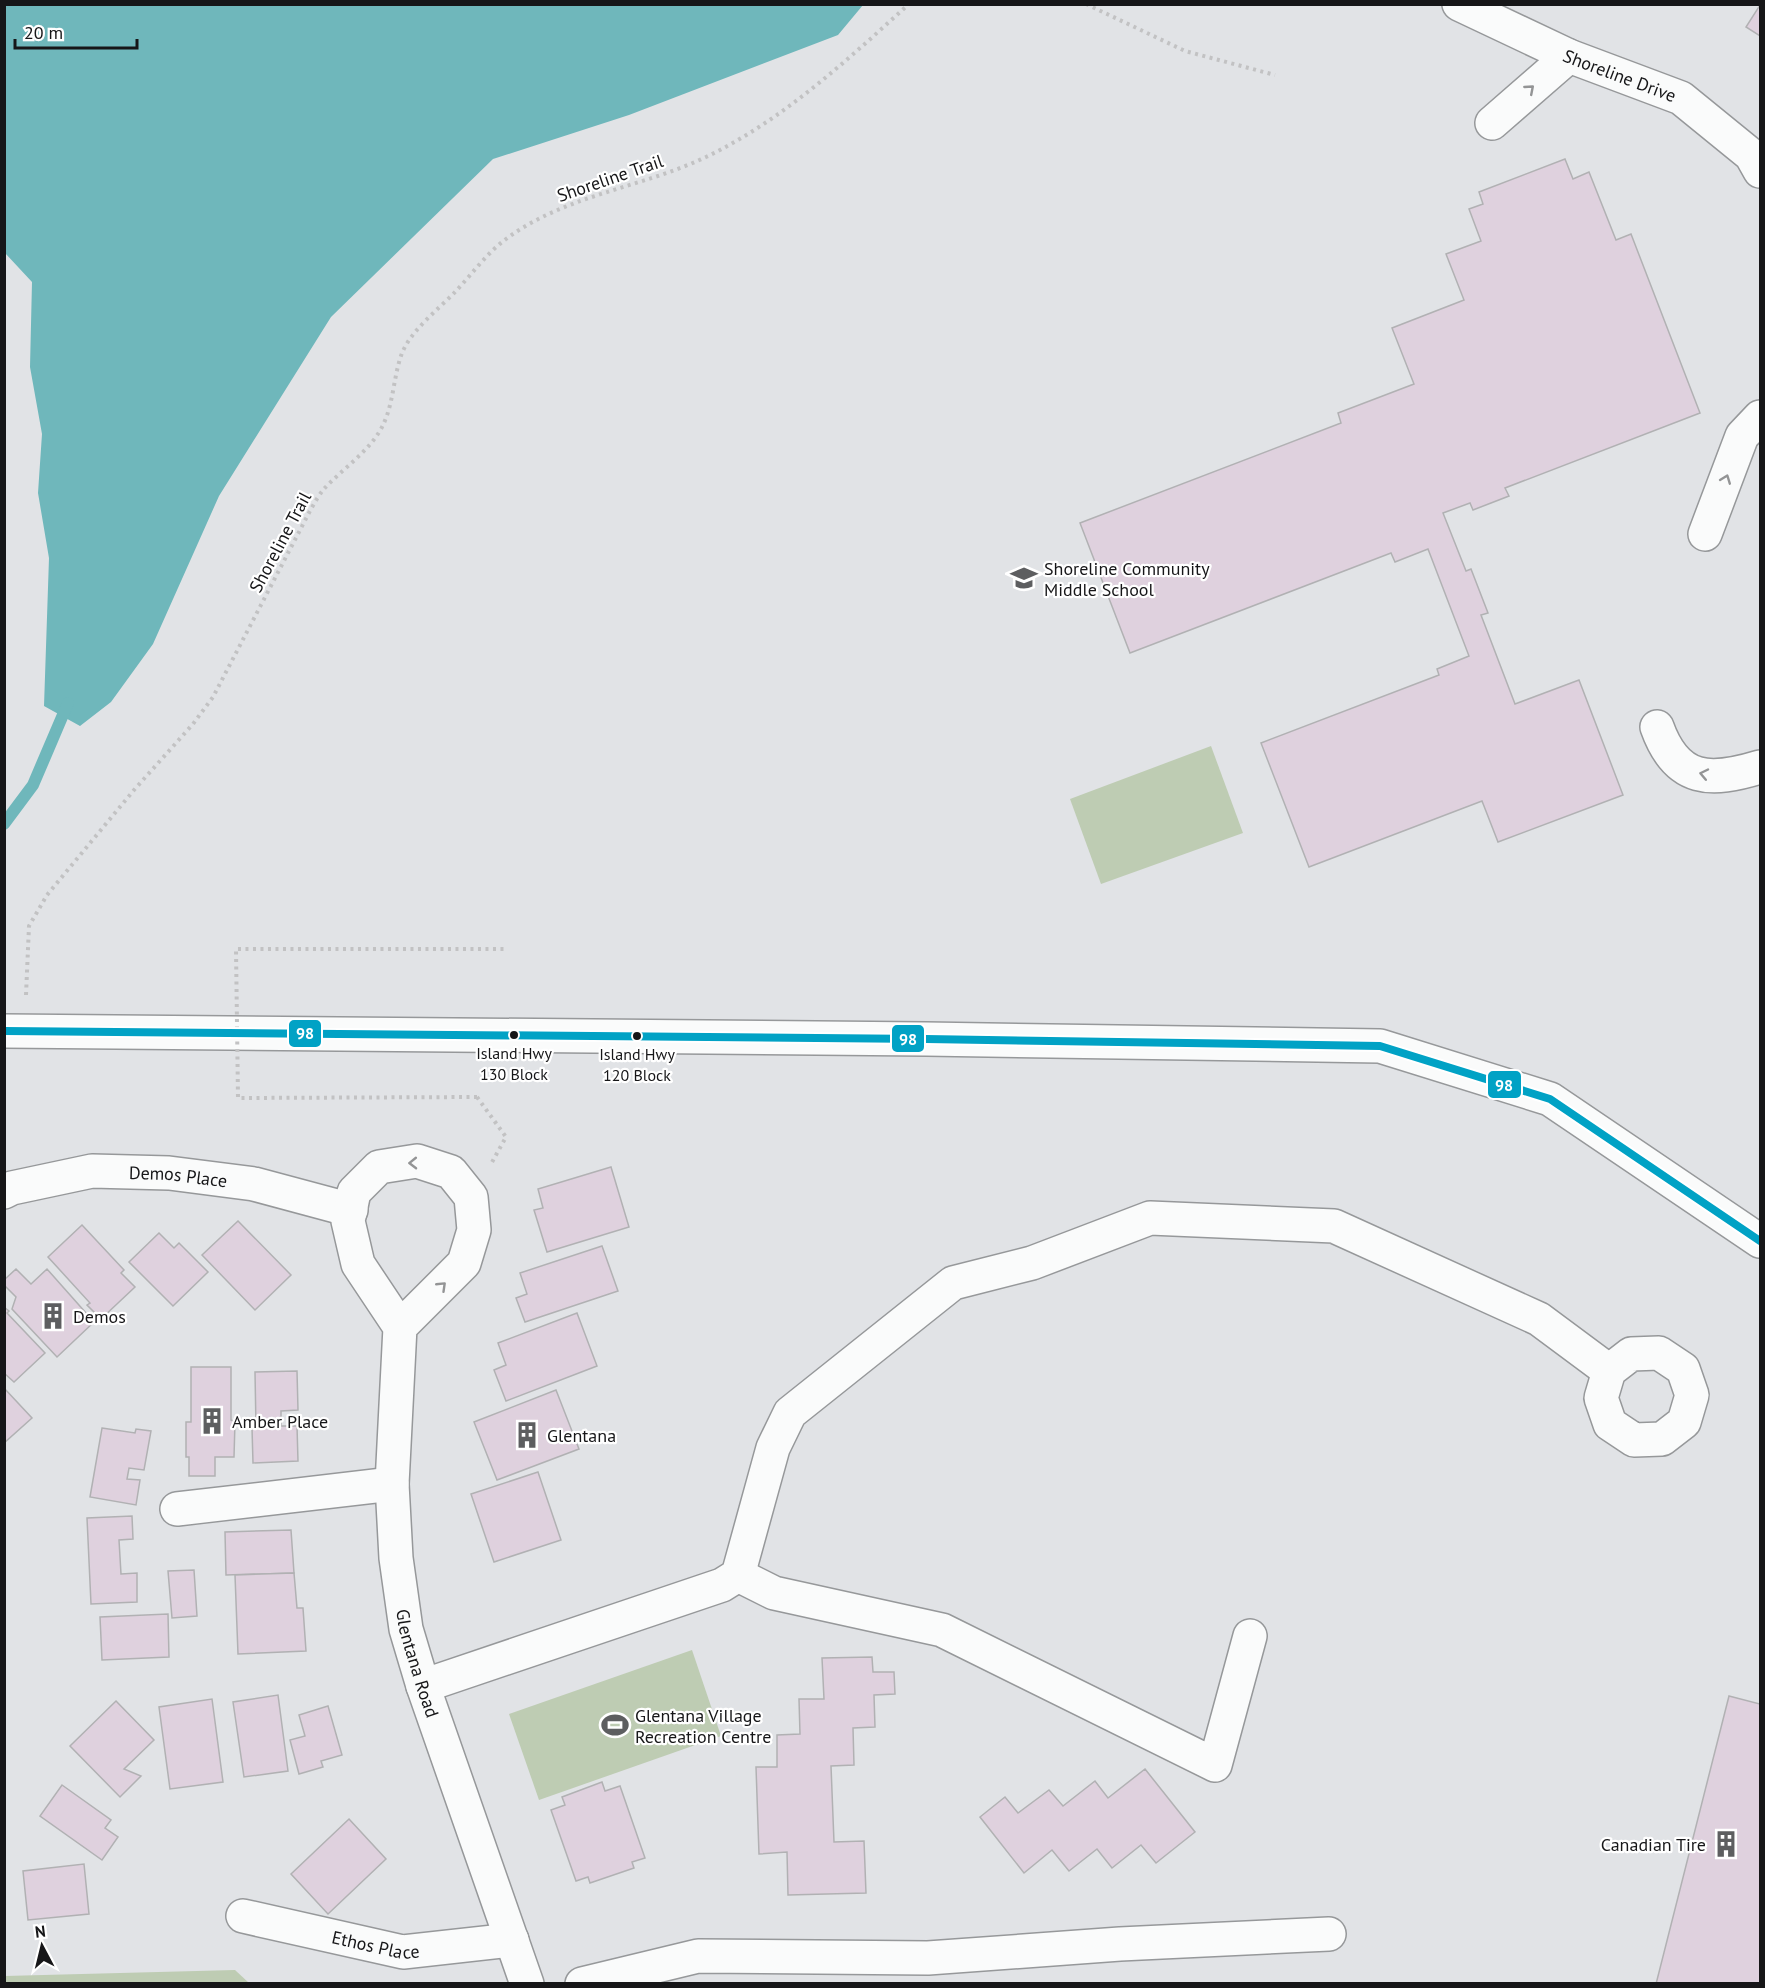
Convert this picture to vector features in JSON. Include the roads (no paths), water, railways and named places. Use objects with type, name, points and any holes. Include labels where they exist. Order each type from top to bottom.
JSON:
[{"type":"street","name":"Shoreline Drive","points":[[1459,4],[1569,56],[1681,98],[1751,155],[1761,171]]},
{"type":"street","points":[[1492,123],[1569,56]]},
{"type":"street","points":[[1705,534],[1742,436],[1758,417],[1761,417]]},
{"type":"street","points":[[1657,727],[1663,743],[1681,766],[1705,777],[1735,774],[1761,767]]},
{"type":"street","points":[[15,1031],[914,1039],[1380,1046],[1550,1099],[1758,1234]]},
{"type":"street","points":[[417,1161],[452,1172],[471,1197],[474,1230],[465,1263],[400,1327],[358,1264],[348,1221],[354,1192],[379,1167],[417,1161]]},
{"type":"street","name":"Demos Place","points":[[4,1192],[12,1188],[92,1171],[168,1173],[254,1184],[351,1210]]},
{"type":"street","points":[[423,1686],[722,1585],[738,1575],[773,1448],[790,1413],[953,1283],[1032,1263],[1150,1218],[1334,1226],[1539,1319],[1609,1371]]},
{"type":"street","name":"Glentana Road","points":[[400,1327],[392,1484],[396,1558],[406,1629],[423,1686],[527,1983]]},
{"type":"street","points":[[177,1509],[392,1484]]},
{"type":"street","points":[[738,1575],[774,1593],[942,1630],[1215,1765],[1250,1635]]},
{"type":"street","name":"Ethos Place","points":[[243,1916],[403,1952],[512,1940]]},
{"type":"street","points":[[582,1983],[698,1956],[928,1958],[1120,1944],[1329,1934]]},
{"type":"water","points":[[5,4],[863,5],[838,35],[629,115],[493,159],[331,317],[219,496],[153,644],[111,702],[80,726],[44,706],[49,558],[38,493],[42,434],[30,367],[32,282],[5,253]]},
{"type":"waterway","points":[[4,824],[33,785],[68,703]]},
{"type":"place","name":"Shoreline Community Middle School","points":[[1024,578]]},
{"type":"place","name":"Island Hwy 130 Block","points":[[514,1035]]},
{"type":"place","name":"Island Hwy 120 Block","points":[[637,1036]]},
{"type":"place","name":"Demos","points":[[53,1316]]},
{"type":"place","name":"Amber Place","points":[[212,1421]]},
{"type":"place","name":"Glentana","points":[[527,1435]]},
{"type":"place","name":"Glentana Village Recreation Centre","points":[[615,1725]]},
{"type":"place","name":"Canadian Tire","points":[[1726,1844]]}]
